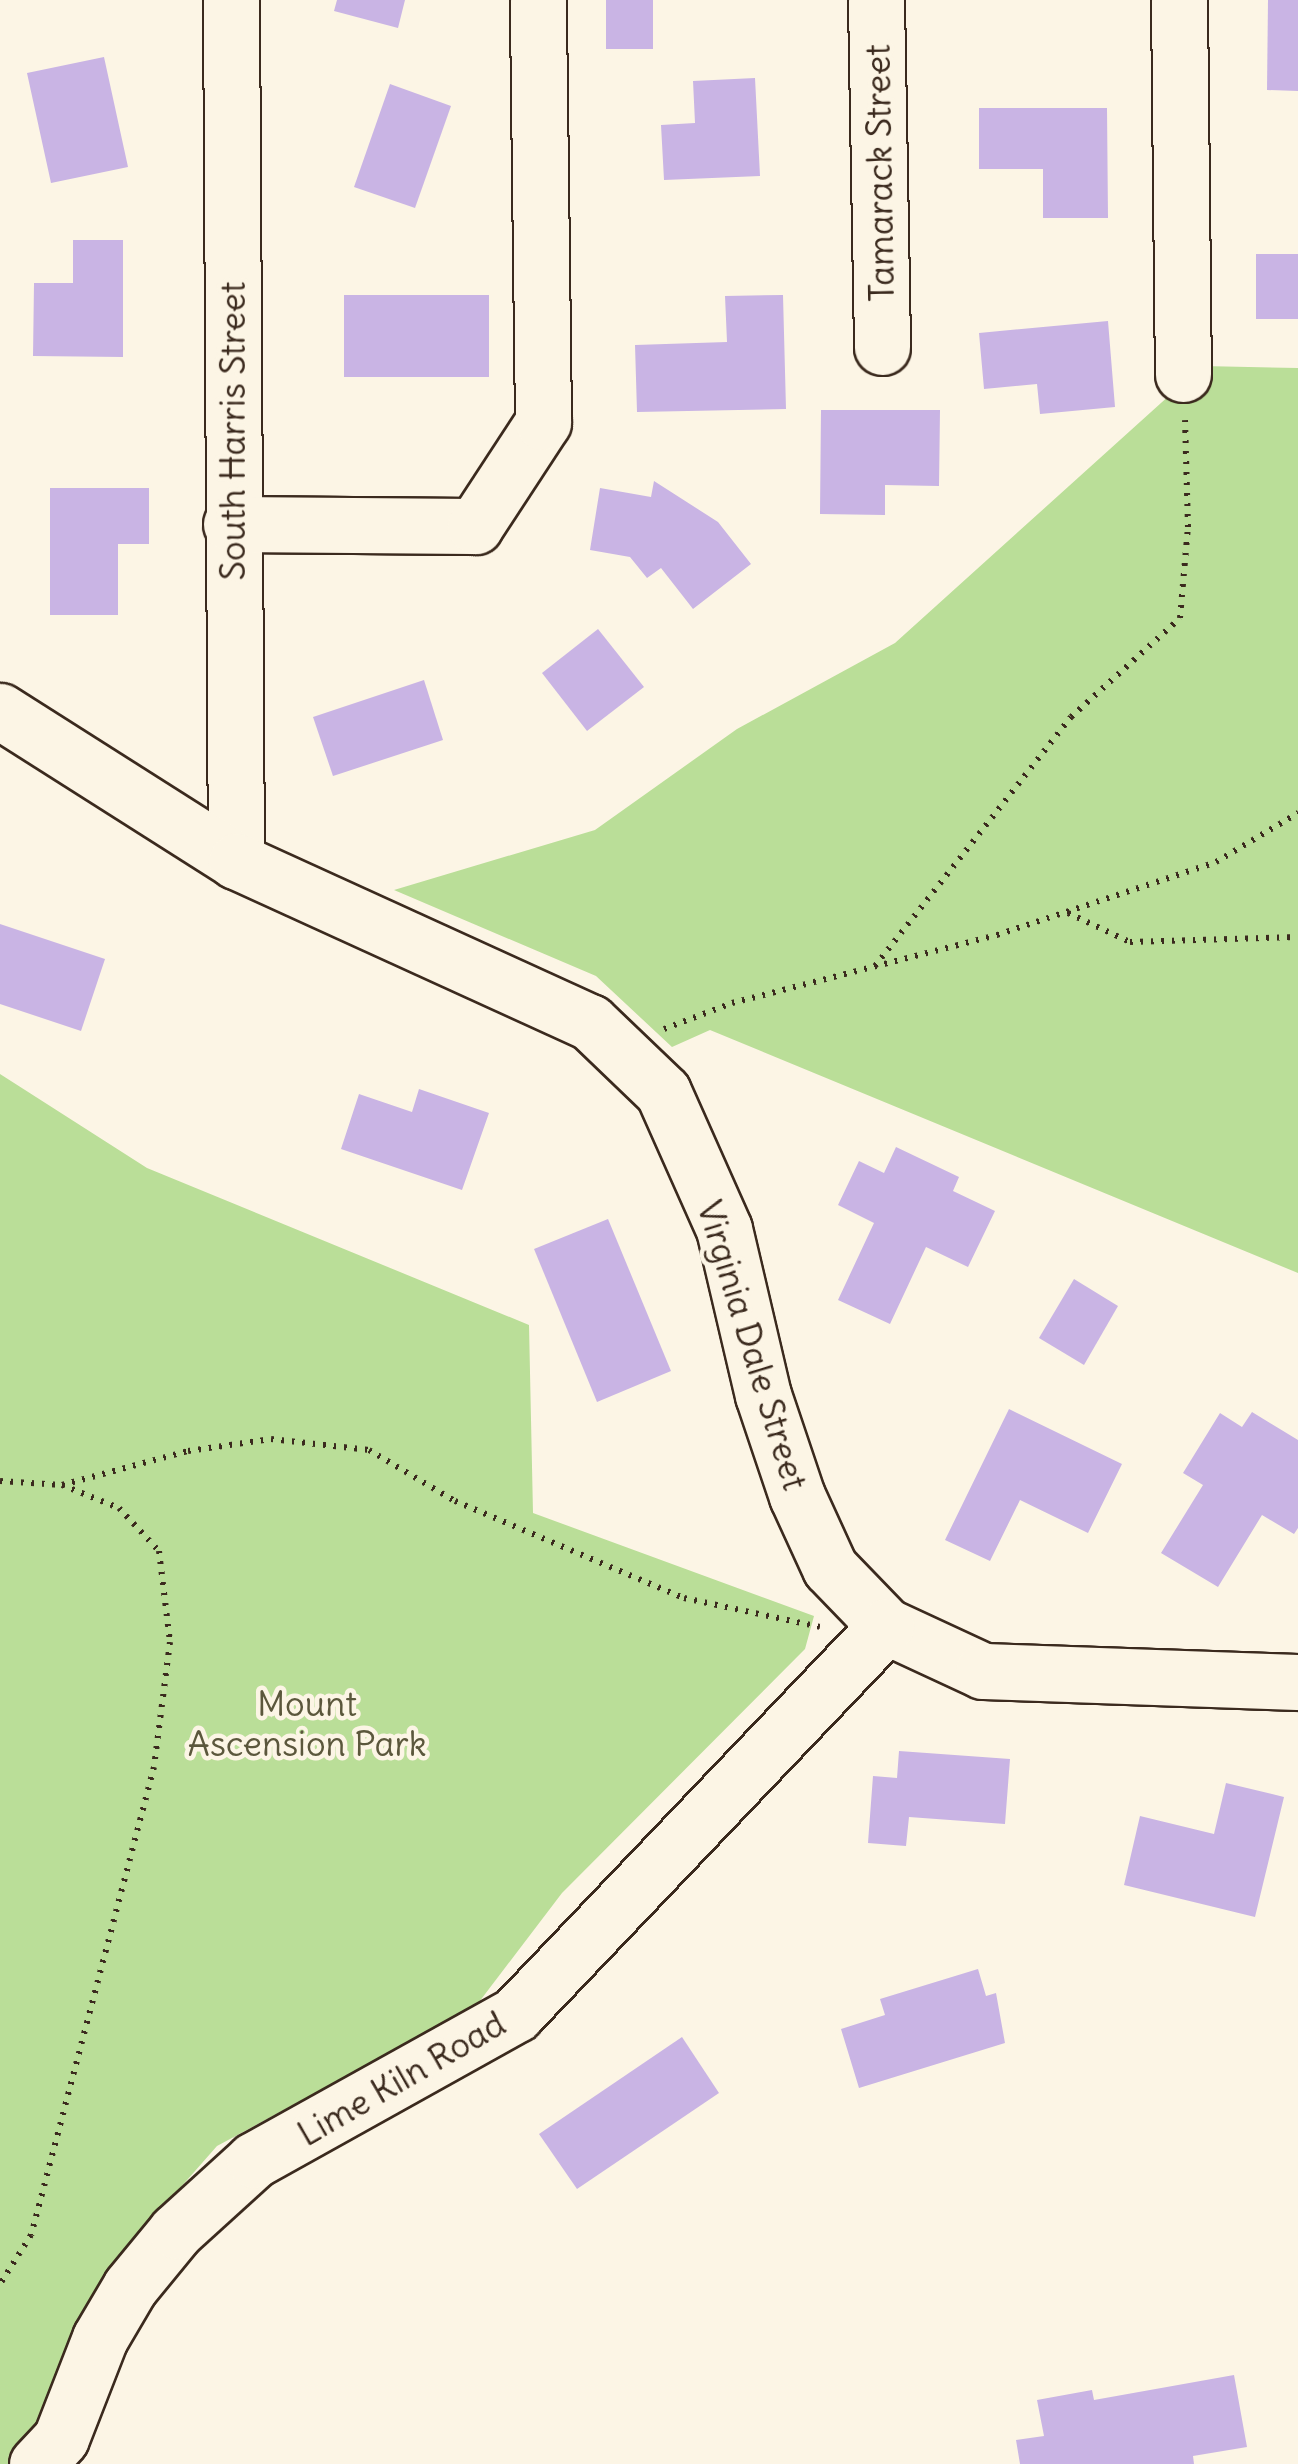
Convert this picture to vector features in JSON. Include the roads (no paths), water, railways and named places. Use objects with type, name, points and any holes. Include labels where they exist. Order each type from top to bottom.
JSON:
[{"type":"street","name":"South Harris Street","points":[[232,0],[231,524],[236,861]]},
{"type":"street","points":[[231,524],[475,526],[544,422],[538,0]]},
{"type":"street","name":"Tamarack Street","points":[[876,0],[882,347]]},
{"type":"street","points":[[1179,0],[1183,374]]},
{"type":"street","name":"Virginia Dale Street","points":[[0,710],[236,861],[590,1022],[663,1092],[724,1229],[764,1395],[805,1514],[830,1568],[886,1626],[983,1671],[1298,1682]]},
{"type":"street","name":"Lime Kiln Road","points":[[58,2455],[100,2338],[176,2231],[254,2160],[516,2014],[886,1626]]},
{"type":"park label","name":"Mount Ascension Park","points":[[307,1723]]}]
